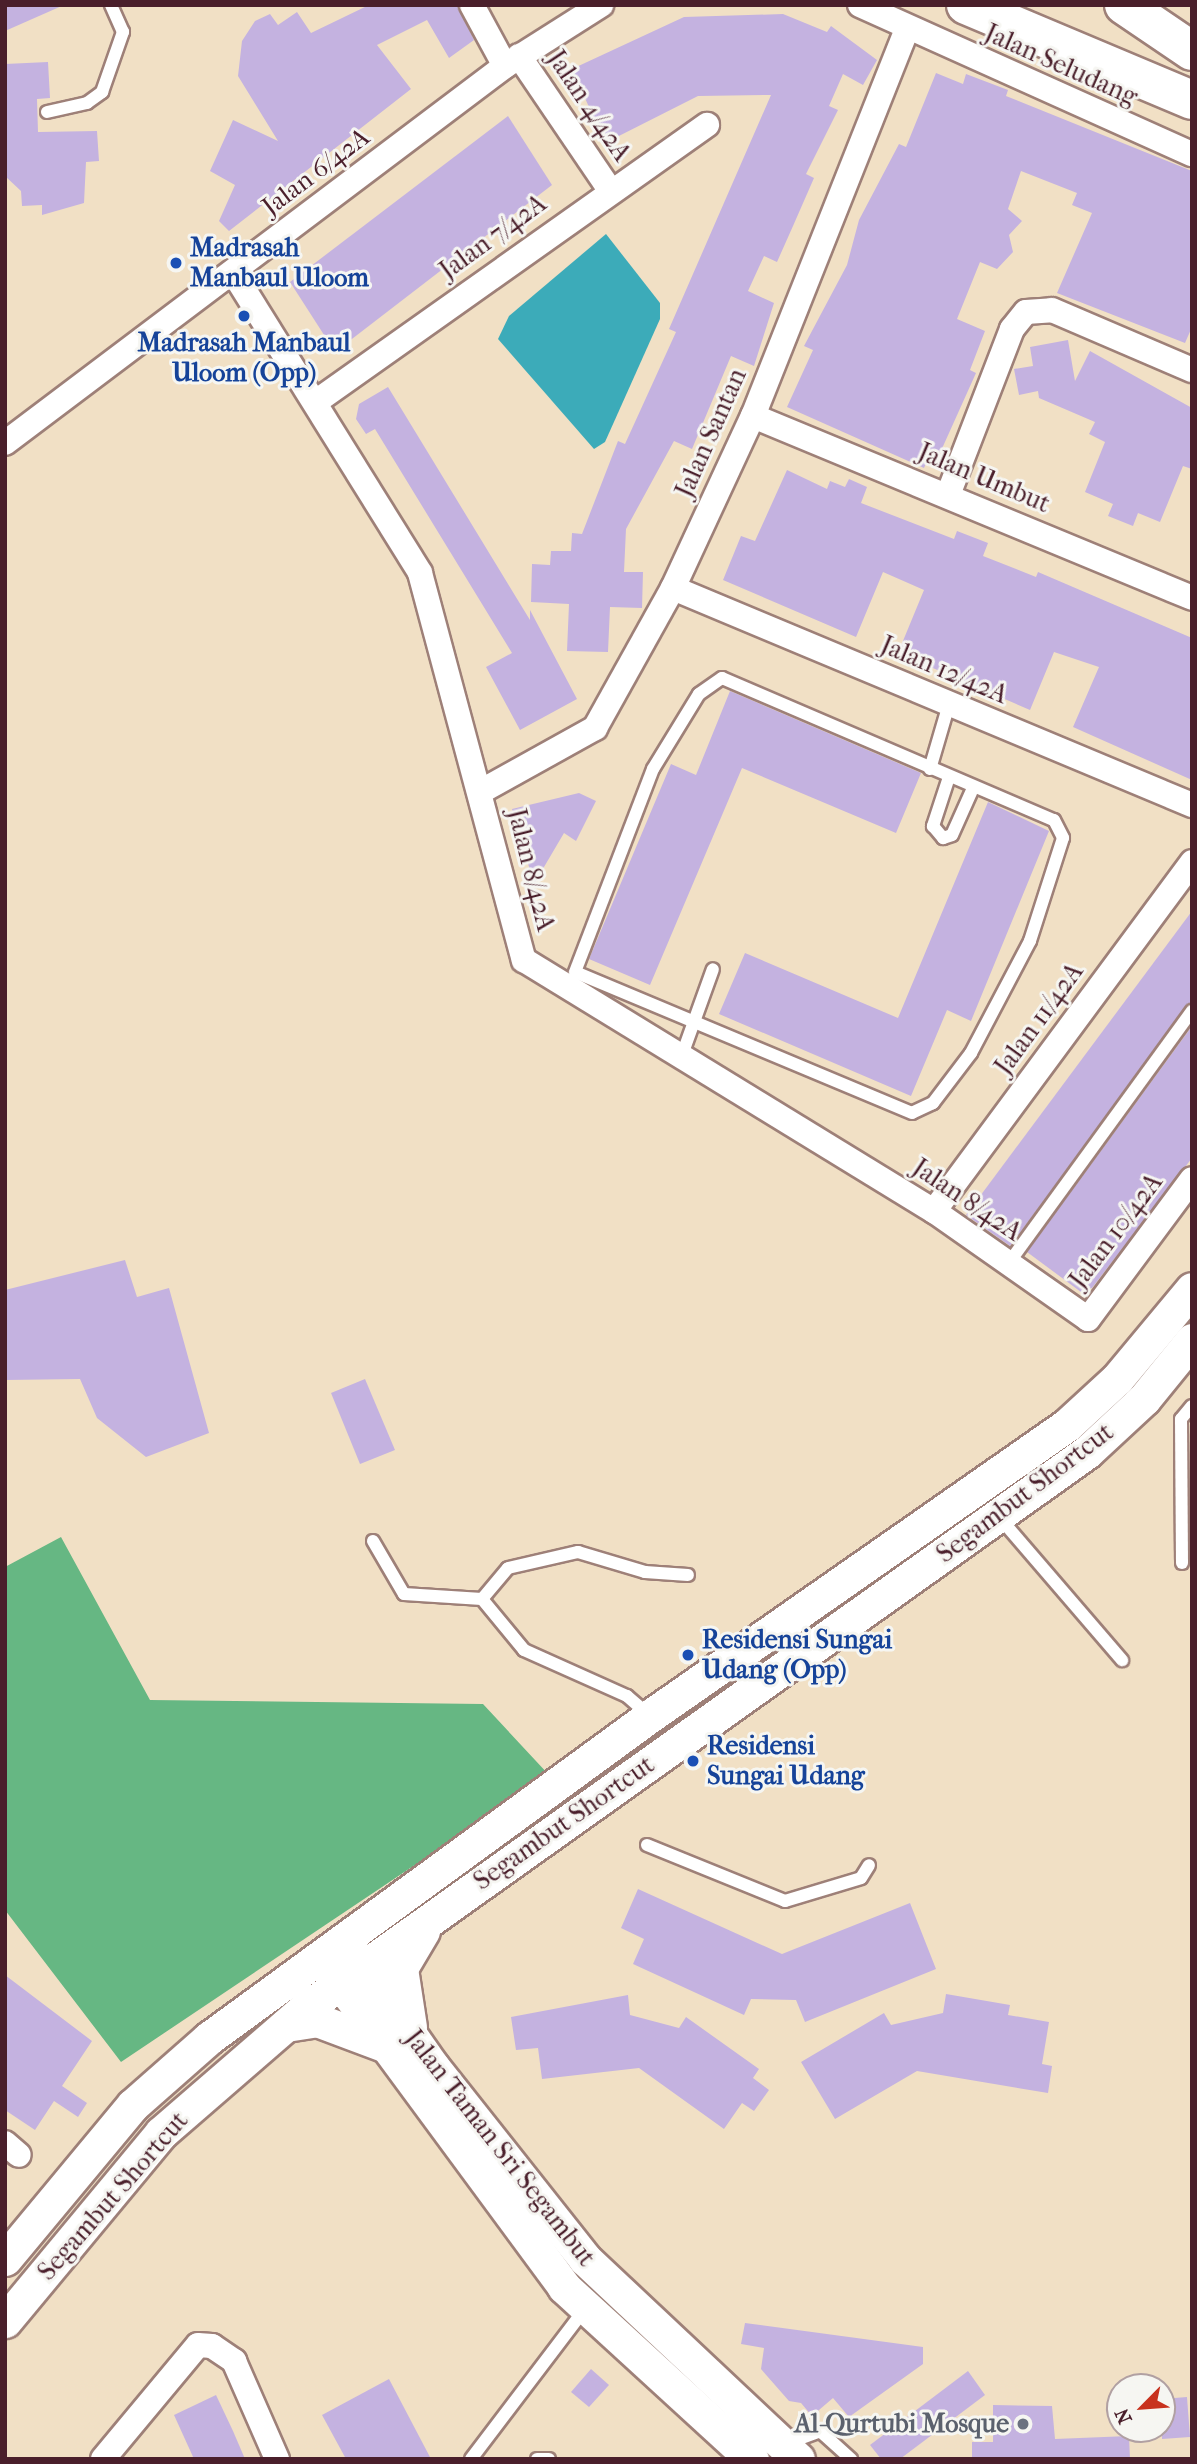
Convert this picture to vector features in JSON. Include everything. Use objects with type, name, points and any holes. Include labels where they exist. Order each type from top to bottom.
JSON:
[{"type":"highway","points":[[966,5],[1192,100]]},
{"type":"highway","points":[[1128,8],[1185,51]]},
{"type":"main road","name":"Segambut Shortcut","points":[[5,2259],[133,2105],[330,1945],[650,1716],[1067,1425],[1117,1379],[1192,1289]]},
{"type":"main road","name":"Segambut Shortcut","points":[[5,2321],[161,2133],[286,2025],[443,1908],[1087,1452],[1144,1399],[1192,1339]]},
{"type":"main road","points":[[286,2025],[317,2020],[400,2041],[401,1968],[408,1947],[443,1908]]},
{"type":"main road","name":"Jalan Taman Sri Segambut","points":[[330,1945],[400,2041],[585,2309],[751,2459]]},
{"type":"main road","name":"Jalan Taman Sri Segambut","points":[[400,2041],[585,2259],[790,2452]]},
{"type":"street","name":"Jalan 4/42A","points":[[472,5],[610,190]]},
{"type":"street","name":"Jalan 6/42A","points":[[5,443],[512,61],[601,5]]},
{"type":"street","points":[[860,5],[907,29]]},
{"type":"street","name":"Jalan Seludang","points":[[907,29],[1192,154]]},
{"type":"street","name":"Jalan Santan","points":[[480,792],[595,728],[673,589],[753,416],[907,29]]},
{"type":"street","name":"Jalan 7/42A","points":[[317,401],[610,190],[707,125]]},
{"type":"street","name":"Jalan 8/42A","points":[[233,272],[317,401],[420,572],[524,960],[934,1211],[1088,1319]]},
{"type":"street","points":[[948,495],[1012,329],[1026,312],[1052,310],[1192,370]]},
{"type":"street","name":"Jalan Umbut","points":[[753,416],[1192,598]]},
{"type":"street","name":"Jalan 12/42A","points":[[673,589],[1192,805]]},
{"type":"street","name":"Jalan 11/42A","points":[[934,1211],[1192,862]]},
{"type":"street","name":"Jalan 10/42A","points":[[1088,1319],[1192,1178]]},
{"type":"street","points":[[103,2459],[191,2348],[212,2346],[234,2361],[277,2459]]},
{"type":"lane","points":[[47,113],[87,103],[102,92],[123,32],[111,5]]},
{"type":"lane","points":[[722,678],[949,777],[1054,820],[1063,838],[1030,941],[971,1053],[933,1103],[912,1113],[694,1026],[580,977],[574,964],[653,769],[699,694],[722,678]]},
{"type":"lane","points":[[930,769],[949,704]]},
{"type":"lane","points":[[949,777],[933,826],[943,838],[952,835],[972,788]]},
{"type":"lane","points":[[682,1055],[713,969]]},
{"type":"lane","points":[[1007,1264],[1192,1011]]},
{"type":"lane","points":[[1182,1563],[1181,1419],[1192,1406]]},
{"type":"lane","points":[[998,1515],[1122,1660]]},
{"type":"lane","points":[[373,1541],[404,1594],[482,1598],[524,1650],[627,1696],[650,1716]]},
{"type":"lane","points":[[482,1598],[508,1568],[578,1552],[645,1572],[688,1575]]},
{"type":"lane","points":[[647,1845],[785,1901],[861,1878],[869,1865]]},
{"type":"lane","points":[[471,2459],[585,2309]]},
{"type":"lane","points":[[790,2452],[820,2431],[851,2459]]},
{"type":"lane","points":[[537,2459],[549,2459]]},
{"type":"green space","points":[[61,1537],[150,1700],[483,1704],[549,1775],[121,2062],[5,1910],[5,1567]]},
{"type":"water","points":[[606,234],[660,303],[660,319],[605,442],[594,449],[498,339],[509,316]]},
{"type":"building","points":[[5,5],[64,5],[5,31]]},
{"type":"building","points":[[369,5],[457,5],[474,40],[449,58],[427,20],[377,45],[411,89],[229,231],[219,221],[235,185],[210,171],[233,120],[278,141],[238,76],[242,41],[255,21],[270,14],[278,25],[297,12],[311,33]]},
{"type":"building","points":[[783,14],[827,32],[831,26],[877,60],[863,85],[843,74],[829,106],[838,110],[806,174],[814,178],[793,226],[777,262],[764,256],[748,291],[774,303],[754,366],[731,356],[692,449],[674,441],[626,529],[624,572],[643,572],[642,608],[610,607],[608,652],[567,651],[569,604],[531,602],[532,564],[550,565],[551,551],[571,551],[572,533],[582,534],[618,441],[625,444],[676,332],[669,329],[771,95],[698,96],[605,143],[572,69],[684,17]]},
{"type":"building","points":[[48,62],[50,98],[37,99],[38,132],[97,131],[99,161],[86,162],[84,203],[42,215],[42,205],[22,206],[21,191],[5,176],[5,64]]},
{"type":"building","points":[[936,73],[963,84],[966,74],[1008,90],[1006,96],[1192,171],[1192,327],[1185,343],[1057,293],[1092,213],[1072,205],[1077,193],[1021,171],[1008,209],[1022,221],[1009,235],[1013,252],[997,269],[980,262],[957,319],[985,331],[970,370],[976,373],[940,453],[932,449],[924,468],[787,407],[813,350],[804,346],[847,265],[859,220],[899,144],[906,147]]},
{"type":"building","points":[[508,116],[552,185],[335,352],[290,282]]},
{"type":"building","points":[[1068,340],[1075,381],[1090,351],[1192,408],[1192,469],[1183,466],[1160,522],[1138,513],[1133,526],[1108,516],[1113,504],[1085,492],[1105,442],[1089,434],[1095,422],[1039,398],[1038,391],[1019,395],[1014,369],[1033,366],[1030,347]]},
{"type":"building","points":[[388,387],[530,620],[530,610],[577,699],[520,730],[486,667],[512,653],[375,429],[366,434],[356,419],[359,404]]},
{"type":"building","points":[[787,470],[827,489],[830,481],[845,487],[849,479],[867,487],[861,503],[954,539],[957,531],[988,543],[983,556],[1036,577],[1038,572],[1192,638],[1192,780],[1073,727],[1099,667],[1054,652],[1030,710],[898,653],[924,590],[883,572],[856,637],[723,580],[741,536],[755,541]]},
{"type":"building","points":[[730,691],[921,773],[896,833],[742,768],[650,985],[589,959],[671,764],[696,775]]},
{"type":"building","points":[[579,793],[596,801],[576,841],[564,833],[534,884],[512,809]]},
{"type":"building","points":[[988,802],[1049,831],[971,1021],[947,1010],[911,1096],[719,1014],[745,953],[898,1018]]},
{"type":"building","points":[[1192,911],[1192,1002],[1010,1246],[966,1215]]},
{"type":"building","points":[[1192,1026],[1192,1158],[1092,1288],[1081,1292],[1027,1252]]},
{"type":"building","points":[[125,1260],[137,1297],[169,1288],[209,1433],[146,1457],[97,1418],[80,1379],[5,1380],[5,1290]]},
{"type":"building","points":[[365,1379],[395,1450],[360,1464],[331,1393]]},
{"type":"building","points":[[638,1889],[782,1954],[910,1903],[936,1969],[805,2022],[796,2000],[751,1999],[744,2015],[633,1964],[644,1939],[621,1928]]},
{"type":"building","points":[[5,1975],[92,2041],[62,2086],[87,2103],[78,2117],[54,2101],[35,2130],[5,2110]]},
{"type":"building","points":[[946,1994],[1010,2005],[1008,2015],[1049,2022],[1042,2064],[1052,2066],[1048,2093],[917,2071],[835,2119],[801,2062],[884,2013],[891,2025],[943,2013]]},
{"type":"building","points":[[628,1995],[630,2015],[679,2028],[686,2017],[759,2069],[753,2078],[769,2090],[754,2111],[742,2103],[724,2129],[639,2068],[542,2079],[538,2048],[516,2050],[511,2017]]},
{"type":"building","points":[[745,2323],[923,2347],[923,2364],[849,2417],[833,2398],[812,2416],[801,2403],[789,2401],[761,2369],[764,2348],[741,2344]]},
{"type":"building","points":[[591,2369],[609,2385],[589,2407],[571,2392]]},
{"type":"building","points":[[968,2371],[985,2395],[900,2459],[881,2459],[870,2445]]},
{"type":"building","points":[[389,2379],[431,2459],[346,2459],[322,2415]]},
{"type":"building","points":[[216,2395],[245,2459],[194,2459],[174,2415]]},
{"type":"building","points":[[1187,2397],[1190,2437],[1176,2438],[1176,2398]]},
{"type":"building","name":"Al-Qurtubi Mosque","points":[[993,2405],[1052,2406],[1055,2439],[1106,2437],[1106,2443],[1129,2443],[1130,2459],[972,2459],[972,2442],[993,2442]]},
{"type":"place","name":"Madrasah Manbaul Uloom","points":[[176,263]]},
{"type":"place","name":"Madrasah Manbaul Uloom (Opp)","points":[[244,316]]},
{"type":"place","name":"Residensi Sungai Udang (Opp)","points":[[688,1655]]},
{"type":"place","name":"Residensi Sungai Udang","points":[[693,1761]]},
{"type":"place","name":"Al-Qurtubi Mosque","points":[[1023,2424]]}]
